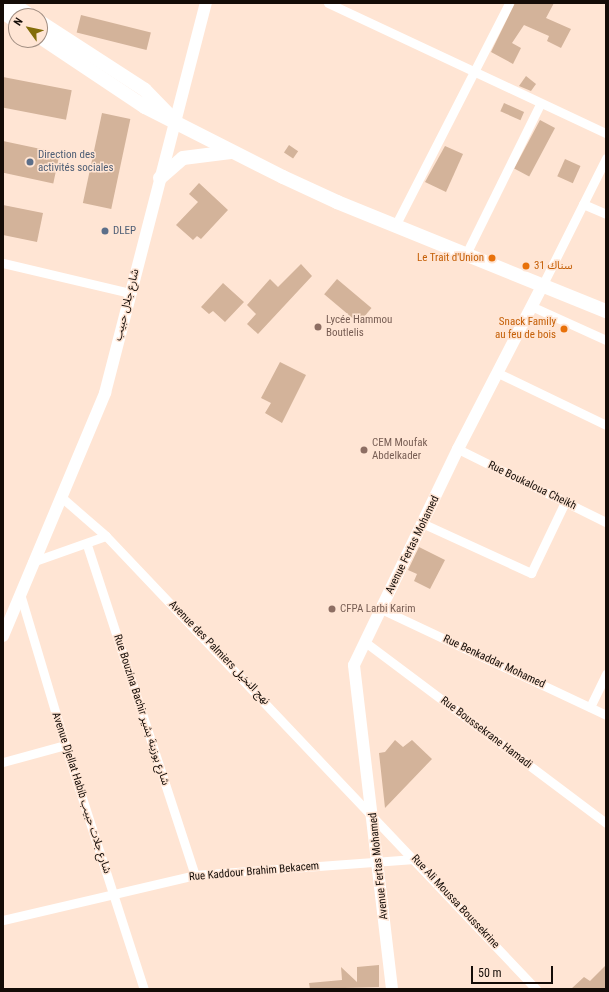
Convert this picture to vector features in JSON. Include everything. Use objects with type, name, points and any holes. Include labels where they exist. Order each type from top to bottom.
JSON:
[{"type":"main road","points":[[48,27],[145,90],[174,122]]},
{"type":"main road","points":[[48,42],[146,107],[231,152],[337,202],[543,284],[606,311]]},
{"type":"main road","points":[[160,178],[183,158],[231,152]]},
{"type":"street","name":"شارع جلال حبيب","points":[[3,636],[21,597],[32,562],[105,393],[206,3]]},
{"type":"street","points":[[328,3],[540,104],[606,133]]},
{"type":"street","points":[[396,226],[472,71],[509,3]]},
{"type":"street","points":[[466,254],[540,104]]},
{"type":"street","points":[[543,284],[606,158]]},
{"type":"street","points":[[583,204],[606,214]]},
{"type":"street","points":[[3,263],[130,293]]},
{"type":"street","name":"Avenue Fertas Mohamed","points":[[392,989],[374,815],[354,665],[424,524],[458,449],[543,284]]},
{"type":"street","points":[[532,306],[606,340]]},
{"type":"street","points":[[498,373],[606,425]]},
{"type":"street","name":"Rue Boukaloua Cheikh","points":[[458,449],[606,522]]},
{"type":"street","name":"Avenue des Palmiers نهج النخيل","points":[[60,496],[106,536],[374,815]]},
{"type":"street","points":[[424,524],[531,573],[565,502]]},
{"type":"street","points":[[32,562],[87,545],[106,536]]},
{"type":"street","name":"Rue Bouzina Bachir شارع بوزينة بشير","points":[[87,545],[195,875]]},
{"type":"street","points":[[3,616],[21,597]]},
{"type":"street","name":"Avenue Djellat Habib شارع جلات حبيب","points":[[21,597],[65,745],[144,989]]},
{"type":"street","name":"Rue Benkaddar Mohamed","points":[[382,609],[606,715]]},
{"type":"street","name":"Rue Boussekrane Hamadi","points":[[366,642],[606,823]]},
{"type":"street","points":[[590,707],[606,674]]},
{"type":"street","points":[[3,762],[65,745]]},
{"type":"street","name":"Rue Ali Moussa Boussekrine","points":[[374,815],[536,989]]},
{"type":"street","name":"Rue Kaddour Brahim Bekacem","points":[[3,920],[195,875],[414,859]]},
{"type":"building","points":[[515,3],[554,3],[546,18],[571,29],[561,48],[547,41],[549,36],[524,25],[512,43],[521,48],[513,64],[491,52]]},
{"type":"building","points":[[81,15],[151,32],[147,50],[77,32]]},
{"type":"building","points":[[526,76],[536,84],[531,91],[519,86]]},
{"type":"building","points":[[3,77],[72,90],[66,120],[3,108]]},
{"type":"building","points":[[504,103],[524,112],[520,120],[500,111]]},
{"type":"building","points":[[102,113],[130,119],[111,209],[83,203]]},
{"type":"building","points":[[540,120],[555,128],[529,177],[514,169]]},
{"type":"building","name":"Direction des activités sociales","points":[[3,141],[60,153],[53,183],[3,173]]},
{"type":"building","points":[[289,145],[298,151],[293,159],[284,152]]},
{"type":"building","points":[[445,146],[463,154],[446,192],[425,182]]},
{"type":"building","points":[[565,159],[581,166],[573,183],[557,176]]},
{"type":"building","points":[[199,183],[228,210],[201,239],[197,236],[193,240],[176,225],[198,202],[189,194]]},
{"type":"building","points":[[3,205],[43,213],[37,242],[3,235]]},
{"type":"building","points":[[301,264],[312,276],[258,334],[247,324],[256,314],[247,305],[270,279],[278,287]]},
{"type":"building","points":[[337,279],[371,308],[359,323],[324,294]]},
{"type":"building","points":[[223,283],[244,302],[225,322],[213,311],[209,314],[201,307]]},
{"type":"building","points":[[280,362],[306,375],[282,423],[265,413],[271,403],[261,398]]},
{"type":"building","points":[[419,547],[445,560],[430,589],[414,581],[417,574],[408,570]]},
{"type":"building","points":[[395,740],[403,747],[412,740],[432,759],[385,808],[379,753],[385,752]]},
{"type":"building","points":[[379,965],[379,987],[310,989],[309,983],[342,980],[341,967],[357,982],[357,967]]},
{"type":"building","points":[[606,965],[606,989],[571,989],[584,977],[590,981]]},
{"type":"place","name":"Direction des activités sociales","points":[[30,162]]},
{"type":"place","name":"DLEP","points":[[105,231]]},
{"type":"place","name":"Le Trait d'Union","points":[[492,258]]},
{"type":"place","name":"سناك 31","points":[[526,266]]},
{"type":"place","name":"Lycée Hammou Boutlelis","points":[[318,327]]},
{"type":"place","name":"Snack Family au feu de bois","points":[[564,329]]},
{"type":"place","name":"CEM Moufak Abdelkader","points":[[364,450]]},
{"type":"place","name":"CFPA Larbi Karim","points":[[332,609]]}]
